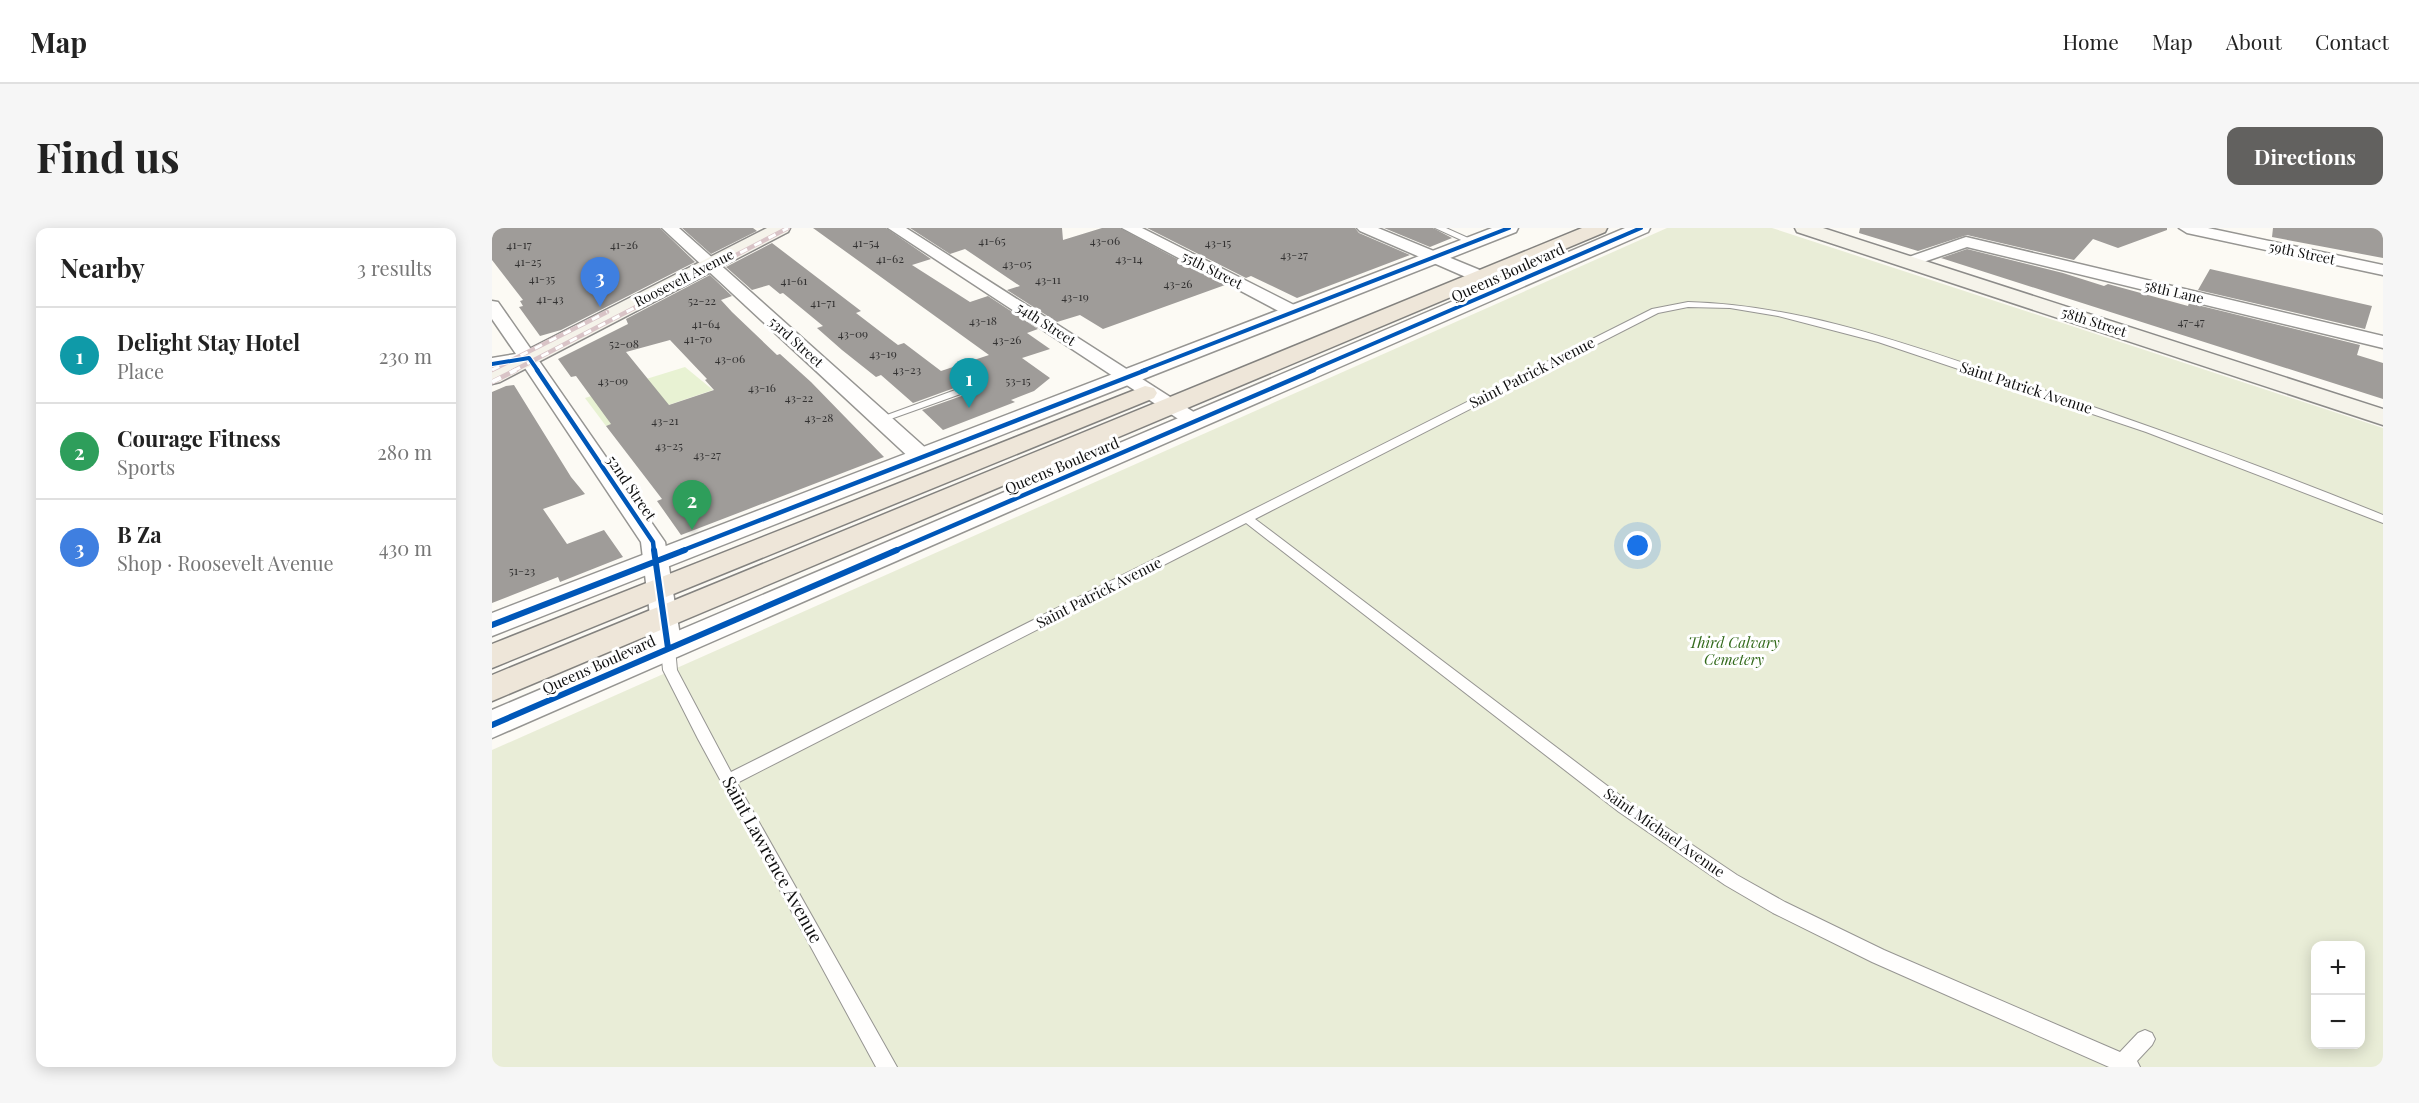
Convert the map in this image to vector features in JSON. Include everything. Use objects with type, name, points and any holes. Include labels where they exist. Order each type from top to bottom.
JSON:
[{"type":"main road","name":"Roosevelt Avenue","points":[[492,377],[781,228]]},
{"type":"main road","name":"Queens Boulevard","points":[[1162,399],[1458,267],[1552,228]]},
{"type":"main road","name":"Queens Boulevard","points":[[492,689],[663,603],[1162,399],[1481,277],[1598,228]]},
{"type":"main road","name":"58th Street","points":[[1804,228],[2383,417]]},
{"type":"main road","name":"Queens Boulevard","points":[[492,657],[663,603]]},
{"type":"street","name":"53rd Street","points":[[670,228],[921,456]]},
{"type":"street","name":"54th Street","points":[[896,228],[1162,399]]},
{"type":"street","name":"55th Street","points":[[1130,228],[1294,312]]},
{"type":"street","points":[[1365,228],[1481,277]]},
{"type":"street","name":"Queens Boulevard","points":[[492,725],[663,603],[921,456],[1162,399],[1294,312],[1509,228]]},
{"type":"street","name":"Queens Boulevard","points":[[492,625],[663,603],[1162,399],[1641,228]]},
{"type":"street","name":"59th Street","points":[[2187,228],[2383,270]]},
{"type":"street","name":"58th Lane","points":[[1909,262],[1966,242],[2383,342]]},
{"type":"street","name":"52nd Street","points":[[492,306],[653,542],[663,603]]},
{"type":"street","points":[[492,364],[529,358]]},
{"type":"lane","points":[[1439,228],[1473,242]]},
{"type":"lane","name":"Saint Patrick Avenue","points":[[728,781],[1655,311],[1676,304],[1690,303],[1785,315],[1878,340],[2150,430],[2383,519]]},
{"type":"lane","points":[[881,419],[980,384]]},
{"type":"lane","name":"Saint Michael Avenue","points":[[1247,518],[1615,800],[1729,879],[1867,953],[2124,1066]]},
{"type":"lane","name":"Saint Lawrence Avenue","points":[[663,603],[670,670],[728,781],[887,1067]]},
{"type":"lane","points":[[2124,1066],[2145,1039]]},
{"type":"green space","name":"Third Calvary Cemetery","points":[[1667,228],[1772,228],[2383,428],[2383,1067],[492,1067],[492,750]]},
{"type":"green space","points":[[685,367],[713,390],[606,426],[585,398]]},
{"type":"building","points":[[492,228],[660,228],[695,262],[561,330],[540,336],[519,307],[523,306],[520,301],[523,300],[492,260]]},
{"type":"building","points":[[682,228],[753,228],[757,231],[711,254]]},
{"type":"building","points":[[813,228],[886,228],[931,259],[912,265],[970,302],[988,296],[1038,329],[1027,333],[1050,349],[1022,358],[1050,378],[1034,391],[1011,400],[1015,402],[943,430],[922,410],[984,388],[985,381],[979,379],[913,403],[881,375],[876,377],[842,350],[817,328],[823,326],[783,293],[780,294],[769,285],[752,290],[726,267],[772,243],[861,311],[856,313],[886,336],[898,345],[904,343],[941,371],[989,355]]},
{"type":"building","points":[[910,228],[1062,228],[1063,240],[1102,228],[1120,228],[1225,285],[1103,329],[1080,315],[1057,322],[1007,290],[1020,286],[965,249],[950,254]]},
{"type":"building","points":[[1147,228],[1355,228],[1359,233],[1410,255],[1297,298],[1251,276],[1246,278]]},
{"type":"building","points":[[1384,228],[1433,228],[1452,238],[1430,247]]},
{"type":"building","points":[[1860,228],[2167,228],[2167,230],[2118,248],[2093,239],[2074,260],[1967,235],[1918,251],[1859,233]]},
{"type":"building","points":[[2273,228],[2383,228],[2383,258],[2272,237]]},
{"type":"building","points":[[1967,249],[2063,273],[2104,286],[2108,284],[2188,306],[2189,303],[2360,345],[2357,355],[2383,363],[2383,399],[1941,258]]},
{"type":"building","points":[[2210,269],[2372,306],[2365,329],[2198,290]]},
{"type":"building","points":[[710,275],[732,296],[721,300],[732,312],[777,355],[780,354],[811,382],[884,457],[681,535],[657,501],[662,499],[606,426],[611,424],[576,376],[571,377],[558,359],[628,324],[626,319]],"holes":[[[670,340],[707,379],[705,380],[714,390],[669,405],[626,352]]]},
{"type":"building","points":[[514,385],[571,477],[585,494],[543,509],[567,544],[604,530],[623,557],[560,582],[558,577],[492,603],[492,392]]},
{"type":"railway","points":[[513,371],[788,228]]},
{"type":"railway","points":[[492,370],[607,312]]},
{"type":"railway","points":[[492,382],[516,370]]},
{"type":"cycle path","points":[[492,625],[1509,228]]},
{"type":"cycle path","points":[[492,725],[1641,228]]},
{"type":"cycle path","points":[[492,364],[529,358],[653,542],[668,648]]},
{"type":"place","name":"B Za","points":[[600,307]]},
{"type":"place","name":"Delight Stay Hotel","points":[[969,408]]},
{"type":"place","name":"Courage Fitness","points":[[692,530]]}]
